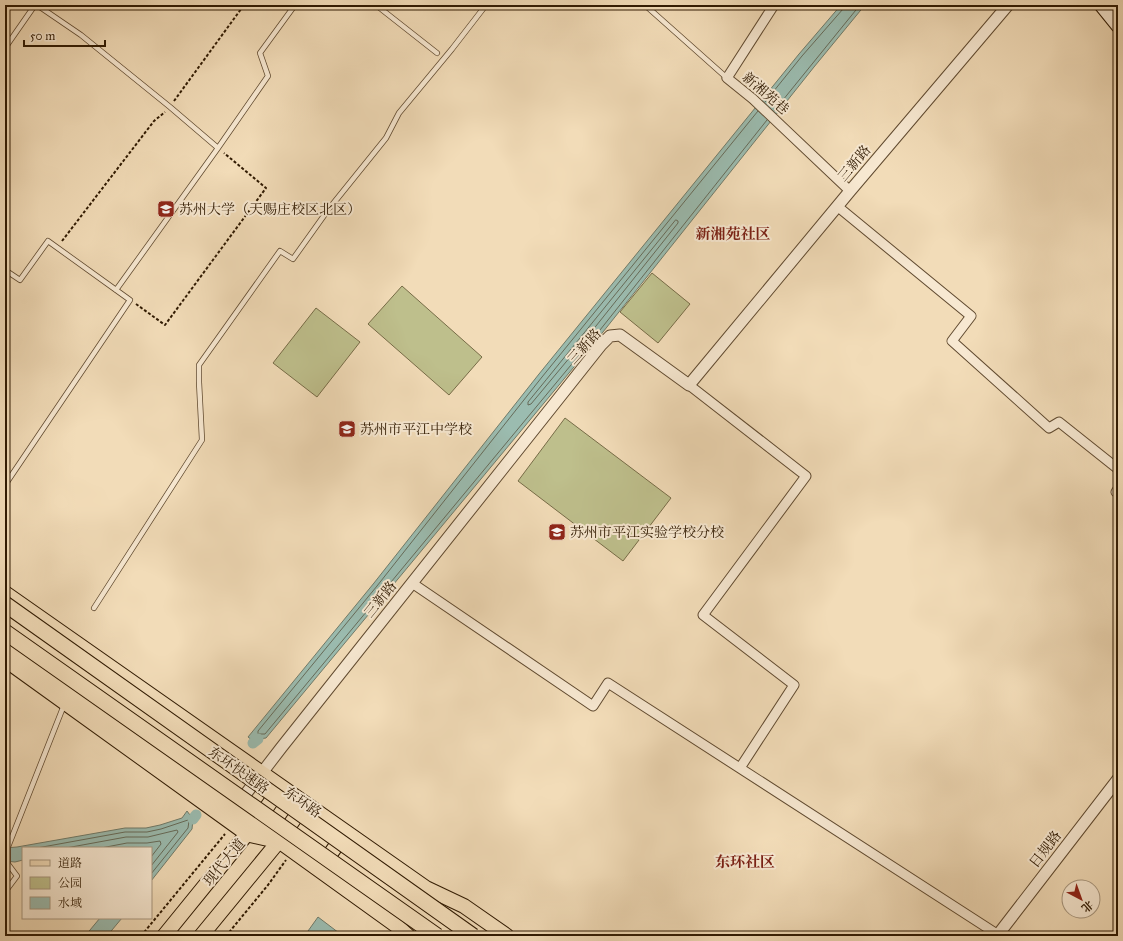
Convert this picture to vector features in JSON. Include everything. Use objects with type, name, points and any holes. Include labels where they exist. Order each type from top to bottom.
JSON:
[{"type":"highway","name":"东环快速路","points":[[5,604],[472,936]]},
{"type":"highway","name":"东环快速路","points":[[5,632],[437,936]]},
{"type":"highway","points":[[5,659],[67,696],[231,817],[252,829],[279,841]]},
{"type":"main road","points":[[1101,5],[1118,26]]},
{"type":"main road","name":"东环路","points":[[5,593],[426,888],[464,906],[506,936]]},
{"type":"main road","points":[[5,645],[67,696]]},
{"type":"main road","name":"现代大道","points":[[164,936],[252,829],[281,786]]},
{"type":"main road","name":"现代大道","points":[[201,936],[279,841],[305,803]]},
{"type":"main road","points":[[319,870],[347,832]]},
{"type":"main road","points":[[279,841],[397,926],[408,936]]},
{"type":"street","name":"新湘苑巷","points":[[774,5],[727,78],[756,101],[850,191]]},
{"type":"street","name":"三新路","points":[[231,817],[262,772],[601,345],[610,336],[620,335],[689,385],[837,206],[1008,5]]},
{"type":"street","points":[[837,206],[971,316],[952,341],[1049,428],[1059,422],[1118,468]]},
{"type":"street","points":[[689,385],[806,476],[703,615],[794,685],[740,768]]},
{"type":"street","points":[[1118,489],[1116,492],[1118,493]]},
{"type":"street","points":[[412,583],[593,706],[608,683],[998,935]]},
{"type":"street","name":"日规路","points":[[998,935],[1118,780]]},
{"type":"lane","points":[[5,48],[36,5],[81,35],[218,148]]},
{"type":"lane","points":[[116,290],[268,76],[260,53],[294,5]]},
{"type":"lane","points":[[376,5],[437,53]]},
{"type":"lane","points":[[94,608],[202,440],[199,364],[280,251],[293,260],[328,210],[386,138],[399,113],[486,5]]},
{"type":"lane","points":[[645,5],[727,78]]},
{"type":"lane","points":[[5,270],[20,280],[48,241],[130,300],[5,486]]},
{"type":"lane","points":[[5,892],[17,876],[8,864],[8,847],[67,696]]},
{"type":"path","points":[[57,248],[154,121],[170,107],[244,5]]},
{"type":"path","points":[[130,300],[165,325],[266,188],[218,148]]},
{"type":"path","points":[[141,936],[231,817]]},
{"type":"path","points":[[226,936],[268,885],[292,851]]},
{"type":"green space","points":[[652,273],[690,304],[658,343],[620,312]]},
{"type":"green space","points":[[402,286],[482,357],[449,395],[368,324]]},
{"type":"green space","points":[[316,308],[360,342],[317,397],[273,363]]},
{"type":"green space","points":[[565,418],[671,498],[623,561],[518,481]]},
{"type":"water","points":[[841,5],[865,5],[603,332],[266,738],[252,740],[248,737],[374,583],[539,374],[799,54]]},
{"type":"water","points":[[187,811],[193,819],[192,829],[152,880],[152,847],[22,847],[22,860],[15,862],[5,861],[5,848],[125,828],[146,828],[182,818]]},
{"type":"water","points":[[318,917],[343,936],[315,936],[308,931]]},
{"type":"water","points":[[99,919],[121,919],[107,936],[85,936]]},
{"type":"waterway","points":[[253,743],[258,739]]},
{"type":"waterway","points":[[193,819],[196,815]]},
{"type":"place","name":"苏州大学（天赐庄校区北区）","points":[[166,209]]},
{"type":"place","name":"苏州市平江中学校","points":[[347,429]]},
{"type":"place","name":"苏州市平江实验学校分校","points":[[557,532]]},
{"type":"district","name":"新湘苑社区","points":[[733,234]]},
{"type":"district","name":"东环社区","points":[[745,862]]}]
